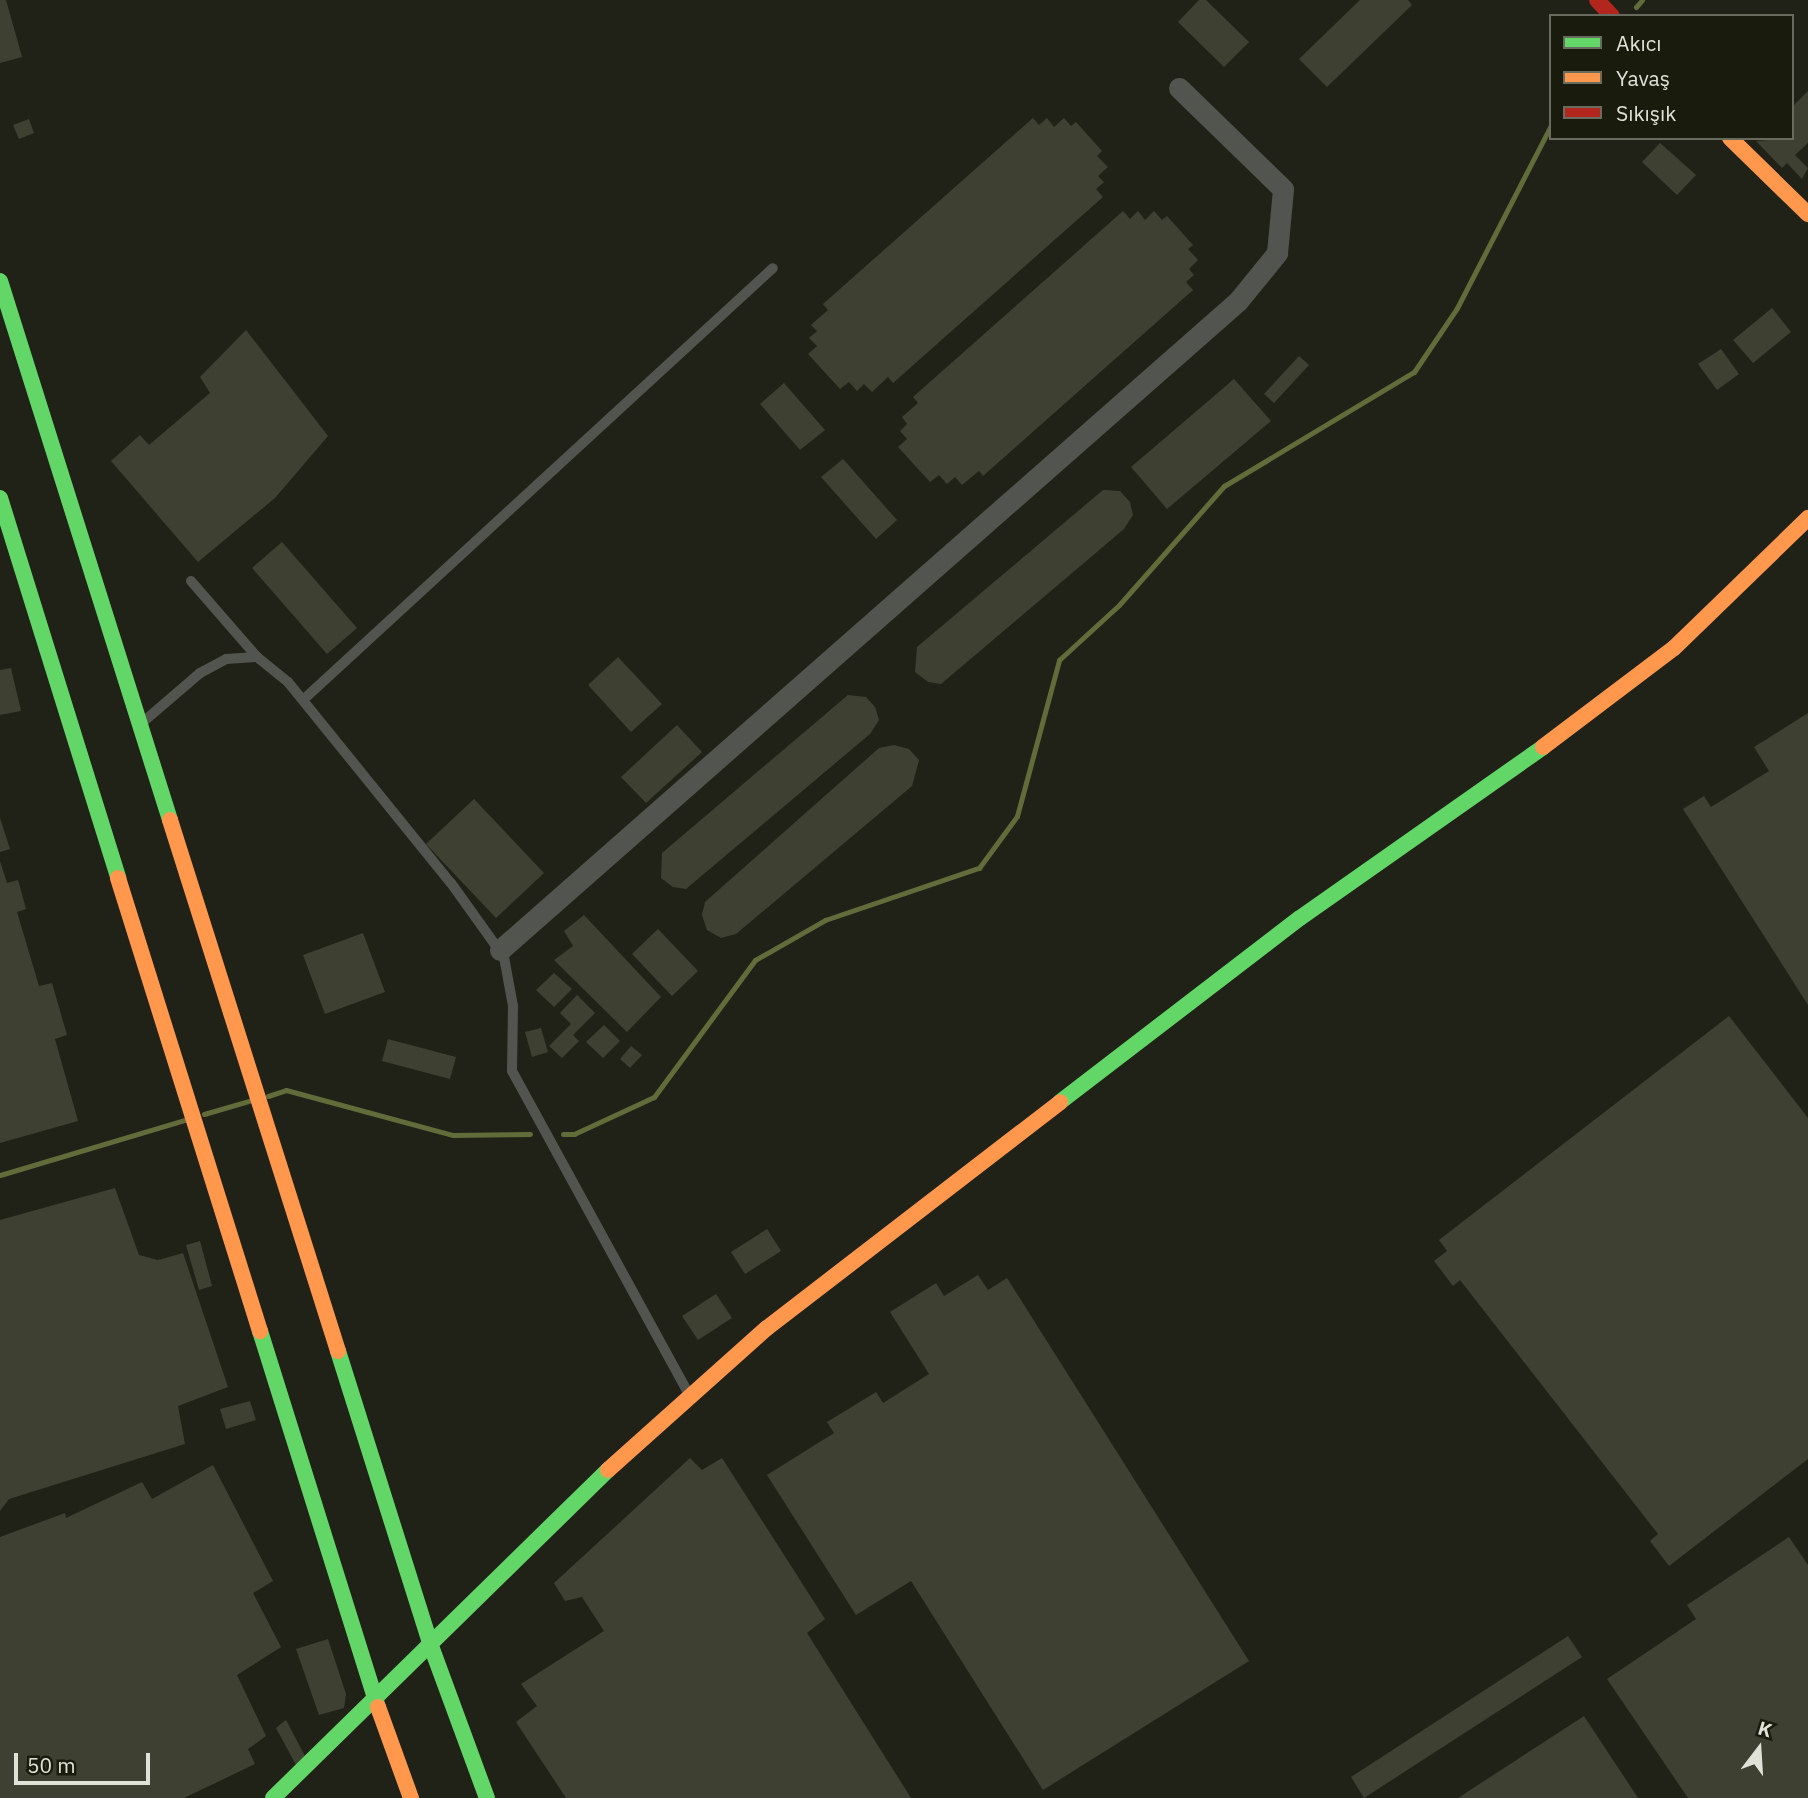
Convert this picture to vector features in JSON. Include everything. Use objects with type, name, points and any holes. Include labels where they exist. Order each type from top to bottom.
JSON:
[{"type":"street","points":[[1597,0],[1610,14]]},
{"type":"street","points":[[500,950],[1238,301],[1277,253],[1283,189],[1179,89]]},
{"type":"street","points":[[1732,140],[1808,214]]},
{"type":"street","points":[[0,281],[431,1646],[487,1798]]},
{"type":"street","points":[[0,498],[375,1700],[411,1798]]},
{"type":"street","points":[[273,1798],[431,1646],[604,1473],[767,1328],[1300,918],[1601,706],[1674,648],[1808,518]]},
{"type":"lane","points":[[303,700],[773,268]]},
{"type":"lane","points":[[191,581],[257,657],[303,700],[451,883],[500,950],[513,1006],[512,1071],[691,1398]]},
{"type":"lane","points":[[140,724],[200,673],[226,659],[257,657]]},
{"type":"building","points":[[0,0],[6,0],[22,57],[0,63]]},
{"type":"building","points":[[1199,0],[1206,0],[1249,42],[1224,67],[1178,22]]},
{"type":"building","points":[[1360,0],[1408,0],[1412,5],[1327,87],[1299,59]]},
{"type":"building","points":[[1808,91],[1808,143],[1795,155],[1808,168],[1802,179],[1787,163],[1782,168],[1756,141],[1794,140],[1794,105]]},
{"type":"building","points":[[1033,118],[1039,125],[1047,118],[1054,127],[1064,118],[1071,126],[1076,122],[1102,151],[1097,156],[1108,167],[1098,176],[1104,182],[1096,189],[1103,197],[893,383],[888,377],[872,392],[864,384],[857,391],[849,382],[840,389],[808,354],[817,346],[809,338],[817,331],[811,325],[828,310],[823,304]]},
{"type":"building","points":[[29,119],[34,133],[19,139],[13,125]]},
{"type":"building","points":[[1660,143],[1696,175],[1677,195],[1642,162]]},
{"type":"building","points":[[1123,211],[1130,219],[1138,211],[1145,220],[1154,211],[1162,220],[1167,216],[1193,245],[1188,249],[1198,260],[1189,269],[1194,275],[1186,282],[1193,290],[983,476],[979,471],[962,485],[955,477],[947,484],[939,475],[930,482],[898,447],[907,439],[900,431],[907,424],[902,417],[918,403],[913,397]]},
{"type":"building","points":[[1772,308],[1791,332],[1753,363],[1733,340]]},
{"type":"building","points":[[246,330],[328,436],[275,498],[198,562],[111,461],[140,435],[149,445],[210,393],[200,377]]},
{"type":"building","points":[[1721,349],[1739,374],[1717,390],[1698,364]]},
{"type":"building","points":[[1299,356],[1309,365],[1274,403],[1264,394]]},
{"type":"building","points":[[1234,379],[1271,421],[1167,509],[1131,467]]},
{"type":"building","points":[[784,383],[825,430],[800,450],[760,404]]},
{"type":"building","points":[[843,459],[897,520],[876,539],[821,477]]},
{"type":"building","points":[[1103,490],[1120,491],[1130,502],[1133,515],[1124,529],[941,684],[928,682],[915,672],[917,647]]},
{"type":"building","points":[[282,542],[357,628],[327,654],[252,568]]},
{"type":"building","points":[[618,657],[662,704],[631,732],[588,685]]},
{"type":"building","points":[[11,668],[21,711],[0,715],[0,670]]},
{"type":"building","points":[[848,695],[866,697],[875,707],[879,720],[870,734],[686,889],[673,887],[661,878],[662,853]]},
{"type":"building","points":[[1808,713],[1808,1005],[1683,809],[1704,796],[1711,807],[1769,771],[1754,747]]},
{"type":"building","points":[[677,725],[702,752],[646,803],[621,777]]},
{"type":"building","points":[[894,745],[909,749],[919,760],[912,786],[736,934],[721,938],[707,930],[702,915],[705,902],[879,748]]},
{"type":"building","points":[[474,799],[544,873],[496,918],[426,844]]},
{"type":"building","points":[[0,818],[10,849],[0,852]]},
{"type":"building","points":[[0,861],[7,883],[18,880],[26,909],[17,912],[39,986],[52,983],[67,1035],[55,1039],[78,1121],[0,1143]]},
{"type":"building","points":[[584,915],[661,997],[627,1032],[554,960],[573,946],[564,931]]},
{"type":"building","points":[[658,929],[698,971],[672,996],[632,954]]},
{"type":"building","points":[[363,933],[385,992],[325,1014],[303,955]]},
{"type":"building","points":[[554,973],[572,989],[554,1007],[536,990]]},
{"type":"building","points":[[577,995],[595,1013],[573,1035],[579,1041],[562,1058],[549,1046],[571,1024],[560,1013]]},
{"type":"building","points":[[1729,1016],[1808,1118],[1808,1459],[1669,1566],[1650,1541],[1658,1534],[1460,1280],[1453,1286],[1434,1261],[1447,1251],[1439,1240]]},
{"type":"building","points":[[604,1025],[620,1041],[603,1058],[586,1042]]},
{"type":"building","points":[[541,1028],[548,1052],[532,1057],[525,1032]]},
{"type":"building","points":[[388,1039],[456,1057],[450,1079],[382,1061]]},
{"type":"building","points":[[631,1046],[642,1055],[630,1068],[620,1059]]},
{"type":"building","points":[[115,1188],[139,1255],[158,1260],[183,1253],[228,1387],[178,1406],[185,1444],[9,1499],[0,1511],[0,1220]]},
{"type":"building","points":[[767,1229],[781,1251],[745,1274],[731,1252]]},
{"type":"building","points":[[200,1241],[212,1286],[199,1290],[186,1245]]},
{"type":"building","points":[[978,1275],[988,1290],[1007,1278],[1249,1661],[1043,1790],[911,1581],[856,1615],[767,1475],[834,1433],[827,1422],[876,1392],[883,1403],[929,1374],[890,1312],[936,1283],[944,1296]]},
{"type":"building","points":[[716,1294],[732,1318],[698,1340],[682,1316]]},
{"type":"building","points":[[250,1401],[256,1420],[226,1429],[220,1409]]},
{"type":"building","points":[[690,1458],[702,1470],[722,1458],[825,1619],[807,1633],[911,1798],[566,1798],[516,1722],[537,1706],[521,1684],[604,1631],[582,1597],[565,1601],[554,1583]]},
{"type":"building","points":[[213,1465],[273,1581],[253,1593],[281,1647],[237,1675],[266,1736],[248,1749],[255,1764],[184,1798],[0,1798],[0,1537],[65,1513],[66,1518],[142,1482],[152,1499]]},
{"type":"building","points":[[1789,1537],[1808,1565],[1808,1798],[1688,1798],[1607,1679],[1696,1619],[1687,1605]]},
{"type":"building","points":[[1568,1636],[1582,1657],[1364,1798],[1351,1777]]},
{"type":"building","points":[[328,1639],[346,1694],[344,1708],[319,1715],[296,1649]]},
{"type":"building","points":[[1584,1716],[1638,1798],[1458,1798]]},
{"type":"building","points":[[286,1720],[307,1760],[296,1765],[276,1728]]},
{"type":"waterway","points":[[1636,7],[1642,0]]},
{"type":"waterway","points":[[563,1134],[574,1134],[654,1097],[755,960],[825,920],[979,868],[1017,816],[1059,660],[1119,605],[1224,486],[1414,372],[1457,308],[1549,129]]},
{"type":"waterway","points":[[268,1096],[286,1090],[453,1135],[530,1134]]},
{"type":"waterway","points":[[204,1114],[249,1101]]},
{"type":"waterway","points":[[0,1175],[185,1120]]},
{"type":"traffic: fast","points":[[0,281],[170,820]]},
{"type":"traffic: fast","points":[[0,498],[118,878]]},
{"type":"traffic: fast","points":[[1060,1102],[1300,918],[1543,747]]},
{"type":"traffic: fast","points":[[260,1331],[378,1707]]},
{"type":"traffic: fast","points":[[338,1351],[431,1646],[487,1798]]},
{"type":"traffic: fast","points":[[273,1798],[608,1470]]},
{"type":"traffic: slow","points":[[1732,140],[1808,214]]},
{"type":"traffic: slow","points":[[1543,747],[1674,648],[1808,518]]},
{"type":"traffic: slow","points":[[170,820],[338,1351]]},
{"type":"traffic: slow","points":[[118,878],[260,1331]]},
{"type":"traffic: slow","points":[[608,1470],[767,1328],[1060,1102]]},
{"type":"traffic: slow","points":[[378,1707],[411,1798]]},
{"type":"traffic: jam","points":[[1597,0],[1610,14]]}]
